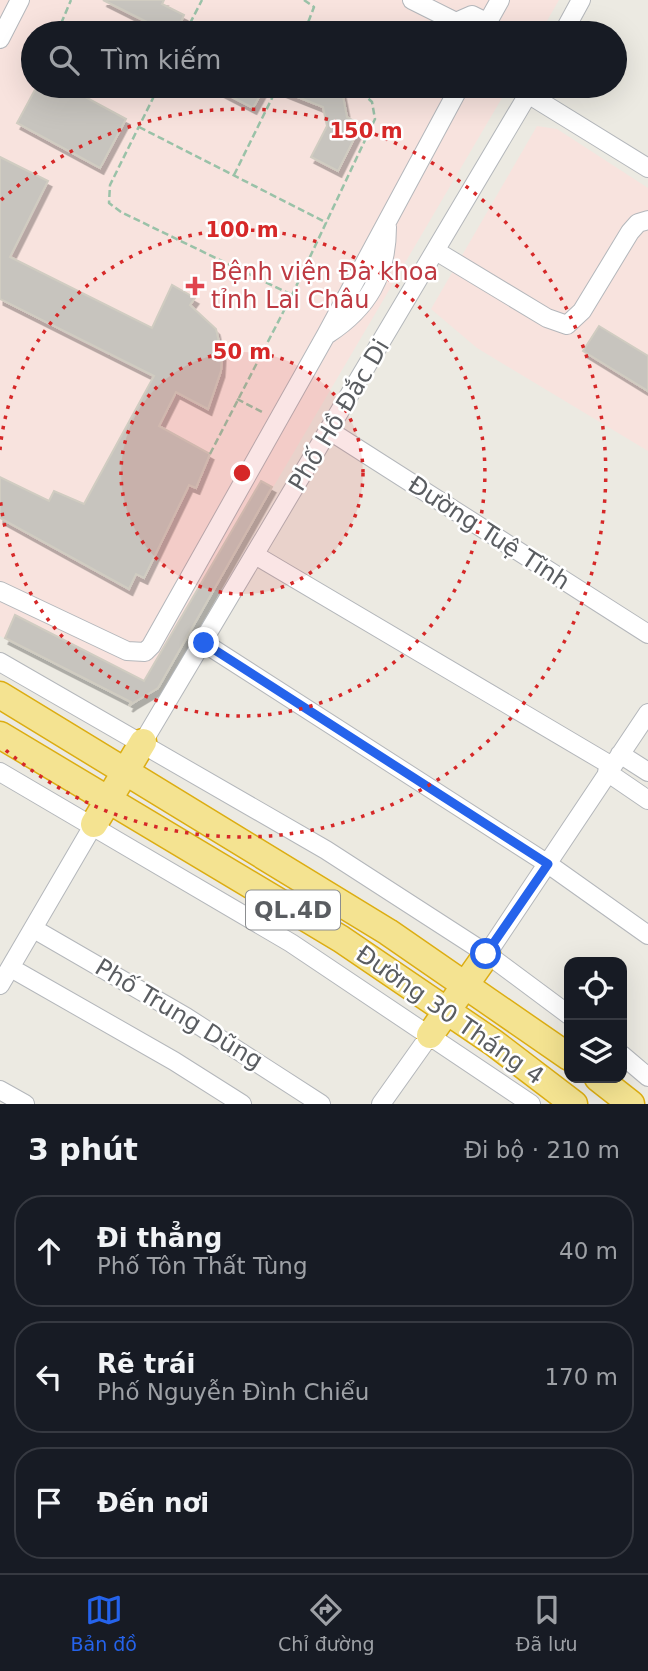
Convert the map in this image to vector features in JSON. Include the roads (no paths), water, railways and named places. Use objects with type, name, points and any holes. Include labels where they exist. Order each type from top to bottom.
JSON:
[{"type":"highway","name":"Đường 30 Tháng 4","points":[[0,695],[126,769],[465,983],[564,1053]]},
{"type":"highway","name":"Đường 30 Tháng 4","points":[[0,735],[341,939],[446,1010],[574,1104]]},
{"type":"highway","points":[[94,824],[143,742]]},
{"type":"highway","points":[[430,1035],[486,954]]},
{"type":"highway","points":[[604,1083],[631,1104]]},
{"type":"street","points":[[0,39],[20,0]]},
{"type":"street","points":[[412,0],[444,21]]},
{"type":"street","points":[[490,21],[500,0]]},
{"type":"street","points":[[569,21],[581,0]]},
{"type":"street","points":[[464,21],[472,15],[478,21]]},
{"type":"street","points":[[0,591],[98,639],[127,651],[145,652],[326,335],[454,98]]},
{"type":"street","name":"Phố Hồ Đắc Di","points":[[143,742],[526,98]]},
{"type":"street","points":[[543,98],[648,168]]},
{"type":"street","points":[[436,251],[547,318],[567,324],[582,312],[629,232],[638,223],[648,220]]},
{"type":"street","name":"Đường Tuệ Tĩnh","points":[[330,431],[648,634]]},
{"type":"street","points":[[255,555],[613,764],[648,800]]},
{"type":"street","points":[[204,643],[548,864],[648,934]]},
{"type":"street","name":"QL.4D","points":[[0,662],[143,742],[326,850],[486,954],[564,1011]]},
{"type":"street","points":[[486,954],[648,713]]},
{"type":"street","points":[[613,764],[648,772]]},
{"type":"street","name":"Đường 30 Tháng 4","points":[[0,772],[94,824],[291,943],[531,1104]]},
{"type":"street","points":[[0,985],[94,824]]},
{"type":"street","name":"Phố Trung Dũng","points":[[34,929],[186,1017],[321,1104]]},
{"type":"street","name":"Phố Trung Dũng","points":[[10,968],[174,1061],[242,1104]]},
{"type":"street","points":[[381,1104],[430,1035]]},
{"type":"street","points":[[627,1059],[648,1077]]},
{"type":"street","points":[[0,1090],[25,1104]]},
{"type":"place","name":"Bệnh viện Đa khoa tỉnh Lai Châu","points":[[195,286]]}]
